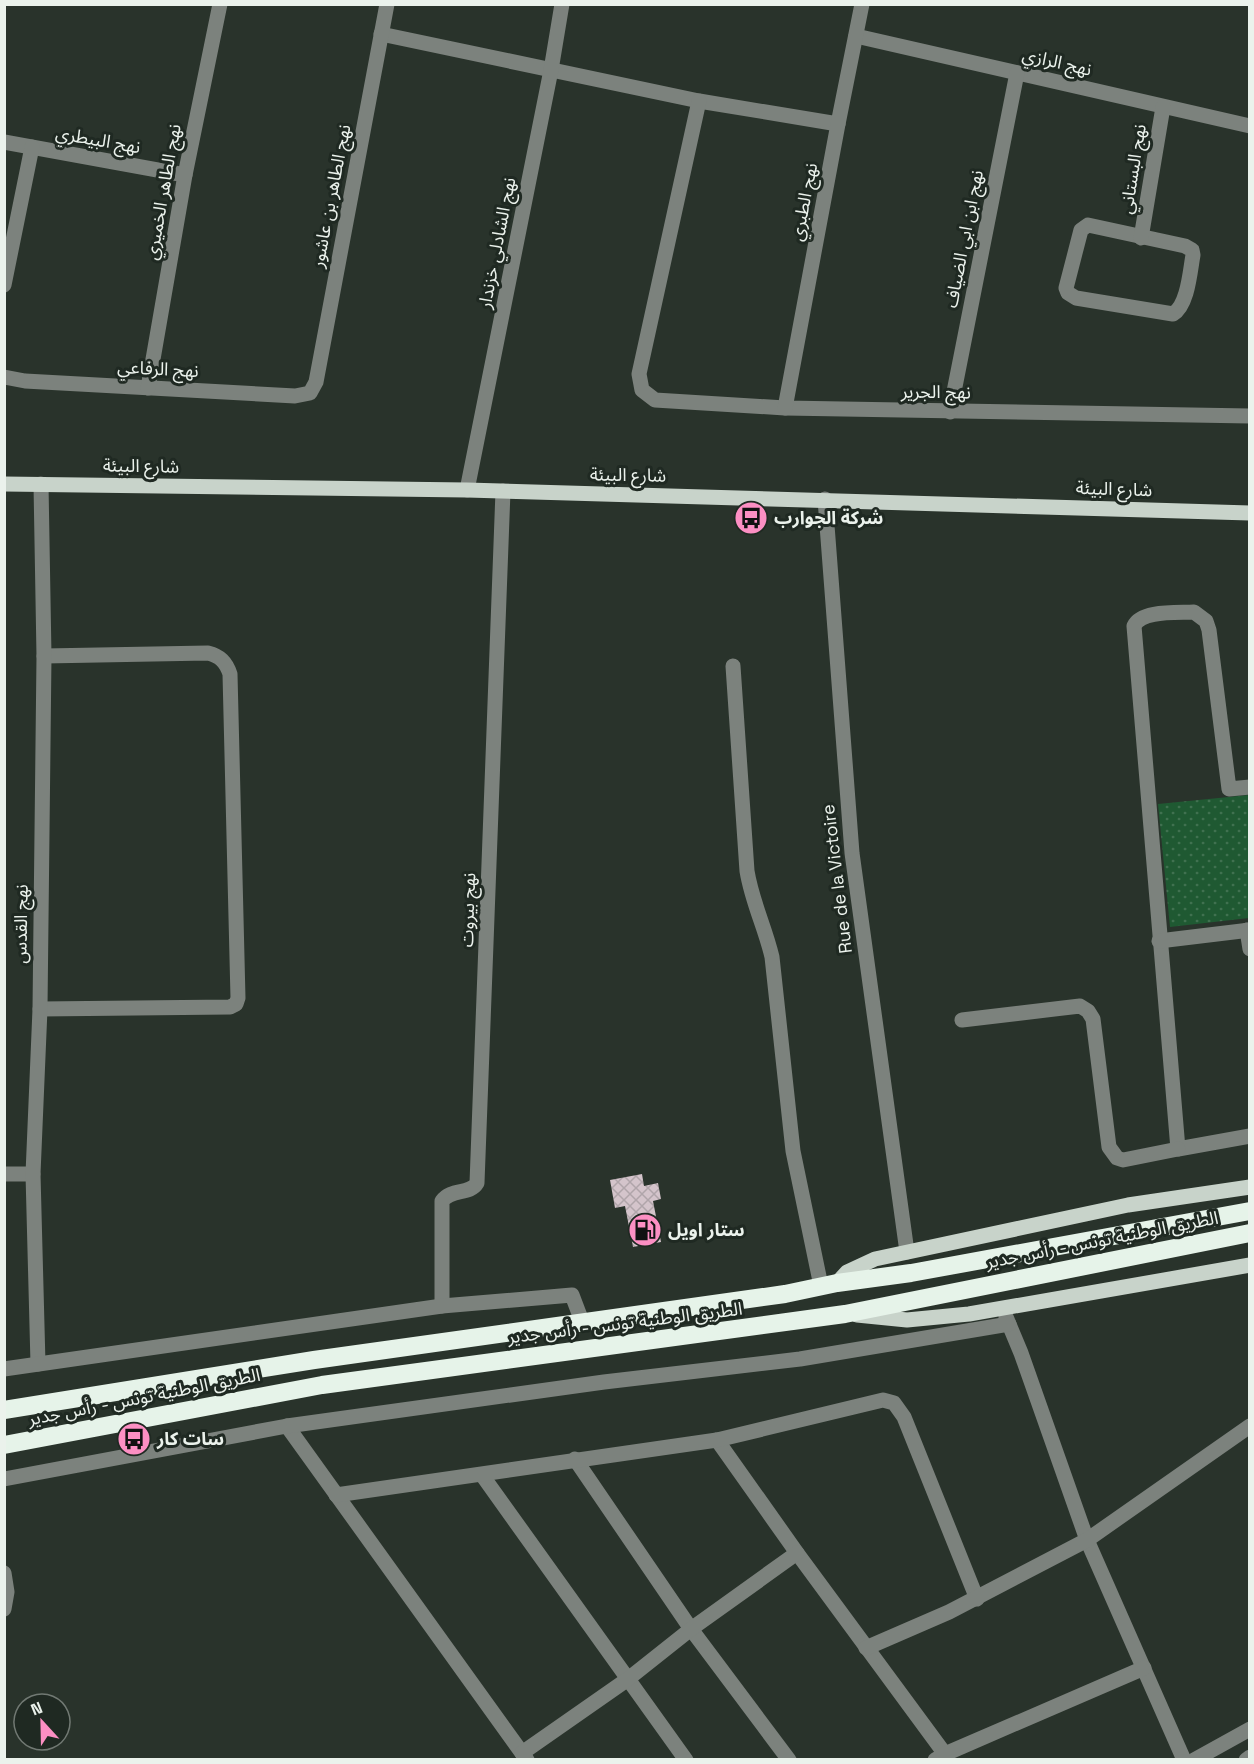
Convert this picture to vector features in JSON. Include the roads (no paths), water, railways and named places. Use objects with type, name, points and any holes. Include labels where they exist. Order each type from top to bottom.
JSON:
[{"type":"highway","name":"الطريق الوطنية تونس - رأس جدير","points":[[4,1410],[314,1360],[785,1294],[829,1284],[911,1273],[1250,1211]]},
{"type":"highway","name":"الطريق الوطنية تونس - رأس جدير","points":[[4,1445],[322,1385],[845,1314],[1250,1233]]},
{"type":"main road","name":"شارع البيئة","points":[[4,484],[467,490],[1250,513]]},
{"type":"main road","points":[[829,1284],[847,1272],[875,1259],[1128,1205],[1250,1187]]},
{"type":"main road","points":[[845,1314],[907,1320],[1002,1309],[1250,1265]]},
{"type":"street","name":"نهج الطاهر الخميري","points":[[148,388],[184,175],[220,4]]},
{"type":"street","name":"نهج الطاهر بن عاشور","points":[[310,393],[316,382],[387,4]]},
{"type":"street","name":"نهج الشادلي خزندار","points":[[467,490],[551,70],[562,4]]},
{"type":"street","name":"نهج الطبري","points":[[785,408],[862,4]]},
{"type":"street","points":[[381,34],[699,101],[838,124]]},
{"type":"street","name":"نهج الرازي","points":[[856,36],[1250,126]]},
{"type":"street","name":"نهج ابن ابي الضياف","points":[[950,412],[1017,73]]},
{"type":"street","name":"نهج الجرير","points":[[699,101],[639,374],[642,390],[655,400],[785,408],[1250,416]]},
{"type":"street","name":"نهج البستاني","points":[[1141,238],[1162,107]]},
{"type":"street","name":"نهج البيطري","points":[[4,142],[184,175]]},
{"type":"street","points":[[4,285],[32,147]]},
{"type":"street","name":"نهج البستاني","points":[[1088,225],[1141,238],[1185,246],[1192,250],[1193,255],[1183,303],[1177,311],[1173,314],[1076,298],[1068,293],[1066,288],[1082,228],[1088,225]]},
{"type":"street","name":"نهج الرفاعي","points":[[4,377],[25,381],[295,396],[310,393]]},
{"type":"street","name":"نهج القدس","points":[[38,1364],[33,1174],[40,1009],[44,656],[41,484]]},
{"type":"street","name":"نهج بيروت","points":[[442,1306],[442,1201],[448,1194],[473,1188],[477,1183],[503,491]]},
{"type":"street","name":"Rue de la Victoire","points":[[825,499],[852,853],[908,1252]]},
{"type":"street","points":[[1178,1149],[1134,627],[1137,620],[1144,616],[1194,612],[1206,621],[1229,789],[1250,787]]},
{"type":"street","points":[[40,1009],[230,1007],[236,1004],[238,998],[228,666],[222,659],[208,653],[44,656]]},
{"type":"street","points":[[733,666],[747,871],[751,895],[768,937],[772,957],[793,1150],[829,1284]]},
{"type":"street","points":[[1159,941],[1248,930],[1250,950]]},
{"type":"street","points":[[962,1020],[1080,1006],[1084,1008],[1093,1019],[1109,1147],[1113,1154],[1123,1160],[1250,1136]]},
{"type":"street","points":[[4,1174],[33,1174]]},
{"type":"street","points":[[4,1369],[442,1306],[572,1295],[583,1324]]},
{"type":"street","points":[[1002,1309],[1021,1353],[1087,1540],[1184,1760]]},
{"type":"street","points":[[4,1479],[287,1426],[604,1382],[800,1359],[1009,1324]]},
{"type":"street","points":[[336,1495],[717,1440],[883,1400],[894,1403],[904,1418],[977,1599]]},
{"type":"street","points":[[287,1426],[525,1756],[691,1629],[797,1553]]},
{"type":"street","points":[[866,1648],[977,1599],[1087,1540],[1250,1426]]},
{"type":"street","points":[[717,1440],[866,1648],[940,1757],[1144,1668]]},
{"type":"street","points":[[575,1459],[691,1629],[789,1760]]},
{"type":"street","points":[[482,1475],[686,1760]]},
{"type":"street","points":[[4,1573],[8,1592],[4,1609]]},
{"type":"street","points":[[1194,1760],[1250,1729]]},
{"type":"place","name":"شركة الجوارب","points":[[751,518]]},
{"type":"place","name":"ستار اويل","points":[[645,1230]]},
{"type":"place","name":"سات كار","points":[[134,1439]]}]
